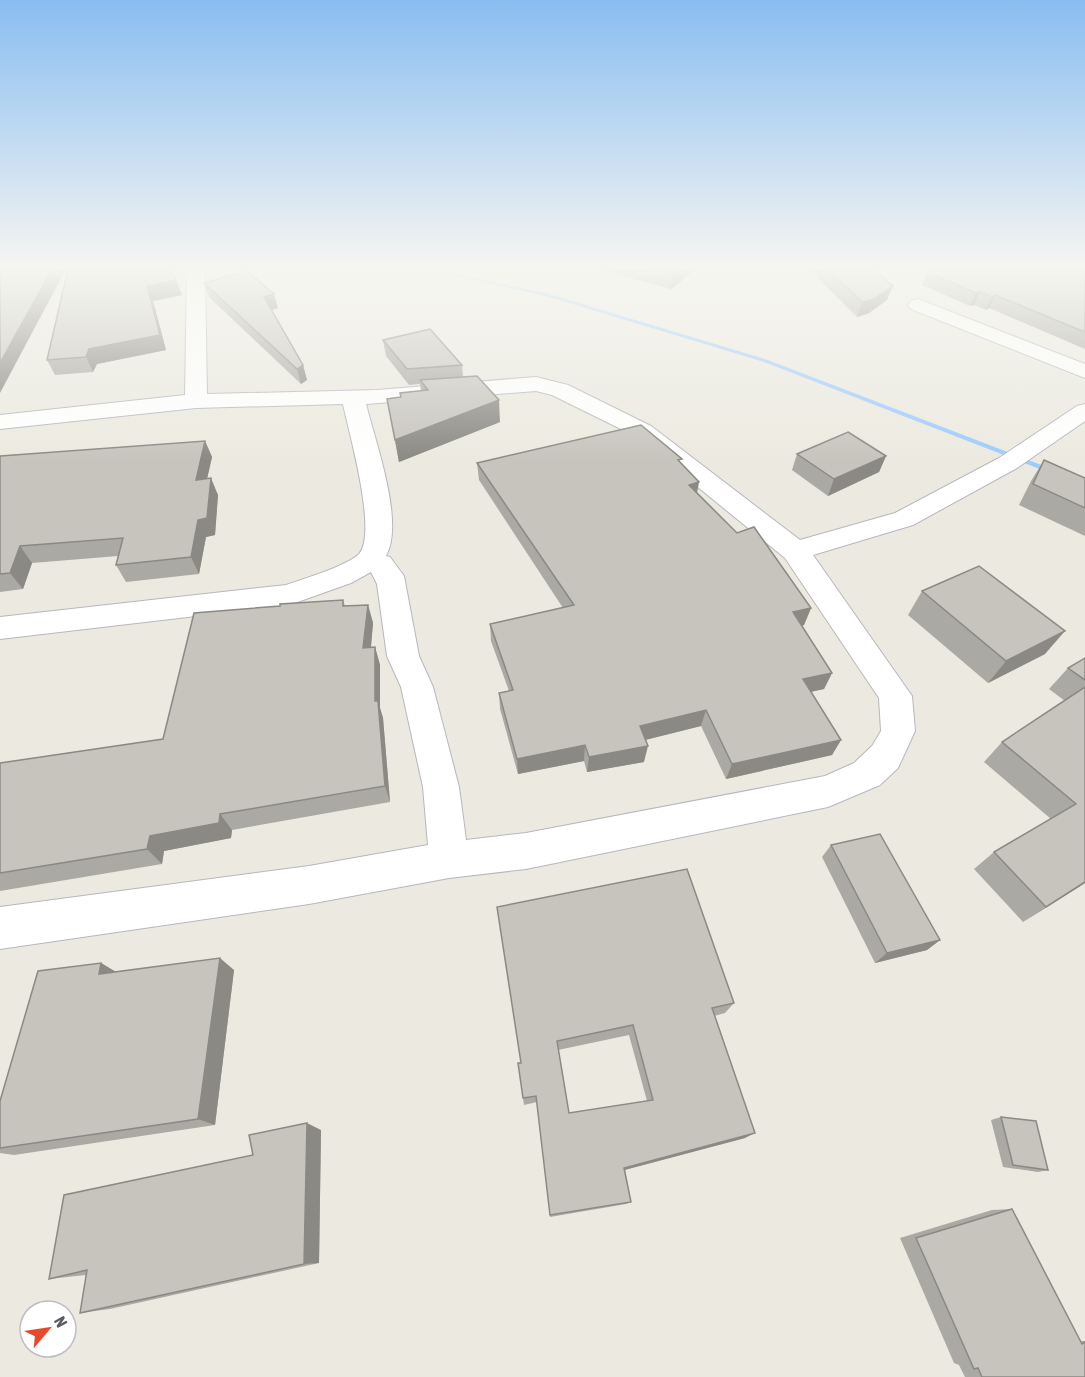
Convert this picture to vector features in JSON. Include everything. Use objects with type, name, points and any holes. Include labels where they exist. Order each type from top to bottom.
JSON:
[{"type":"street","points":[[195,333],[196,401]]},
{"type":"street","points":[[988,333],[1085,372]]},
{"type":"street","points":[[0,422],[196,401],[353,398],[536,384],[560,390],[644,431],[795,551],[896,696],[898,731],[885,757],[867,774],[828,791],[526,851],[448,860],[309,885],[1,931]]},
{"type":"street","points":[[0,627],[168,607],[278,597],[341,576],[368,562],[378,545],[378,503],[353,398]]},
{"type":"street","points":[[795,551],[904,519],[1008,462],[1085,411]]},
{"type":"street","points":[[368,562],[380,564],[390,576],[403,656],[417,687],[441,788],[448,860]]},
{"type":"building","points":[[0,333],[16,333],[0,363]]},
{"type":"building","points":[[53,333],[160,335],[89,349],[86,357],[47,360]]},
{"type":"building","points":[[258,333],[285,333],[303,365],[297,369]]},
{"type":"building","points":[[412,333],[434,333],[462,365],[407,369],[383,340]]},
{"type":"building","points":[[477,376],[499,400],[395,440],[387,399],[401,397],[400,393],[428,390],[420,380]]},
{"type":"building","points":[[641,425],[682,459],[678,460],[699,482],[689,485],[737,533],[754,527],[811,608],[793,612],[832,673],[803,679],[841,740],[732,764],[706,710],[640,726],[648,746],[589,757],[585,745],[517,759],[499,693],[513,690],[490,624],[574,605],[477,463]]},
{"type":"building","points":[[848,432],[886,456],[834,479],[797,454]]},
{"type":"building","points":[[205,441],[196,480],[211,478],[207,518],[198,520],[191,557],[116,565],[123,538],[20,546],[10,573],[0,574],[0,456]]},
{"type":"building","points":[[1044,460],[1085,478],[1085,508],[1033,484]]},
{"type":"building","points":[[979,566],[1065,631],[1006,661],[922,591]]},
{"type":"building","points":[[343,600],[343,606],[368,605],[363,648],[375,647],[375,701],[378,701],[385,786],[220,814],[219,823],[150,836],[147,849],[0,873],[0,763],[163,739],[194,613]]},
{"type":"building","points":[[1085,658],[1085,680],[1068,668]]},
{"type":"building","points":[[1085,687],[1085,882],[1046,907],[994,852],[1076,804],[1002,742]]},
{"type":"building","points":[[880,834],[940,940],[887,953],[831,845]]},
{"type":"building","points":[[687,869],[734,1003],[712,1008],[755,1133],[624,1168],[631,1202],[550,1215],[536,1096],[523,1098],[518,1063],[521,1063],[497,907]],"holes":[[[633,1025],[653,1100],[569,1113],[557,1041]]]},
{"type":"building","points":[[220,958],[198,1119],[0,1148],[0,1101],[38,971],[101,963],[99,974]]},
{"type":"building","points":[[1001,1117],[1036,1121],[1048,1170],[1013,1165]]},
{"type":"building","points":[[307,1123],[304,1264],[80,1313],[87,1270],[49,1279],[64,1195],[253,1155],[249,1135]]},
{"type":"building","points":[[1012,1209],[1082,1344],[1085,1342],[1085,1377],[982,1377],[978,1368],[974,1369],[916,1238]]},
{"type":"waterway","points":[[674,333],[766,361],[1053,471]]}]
